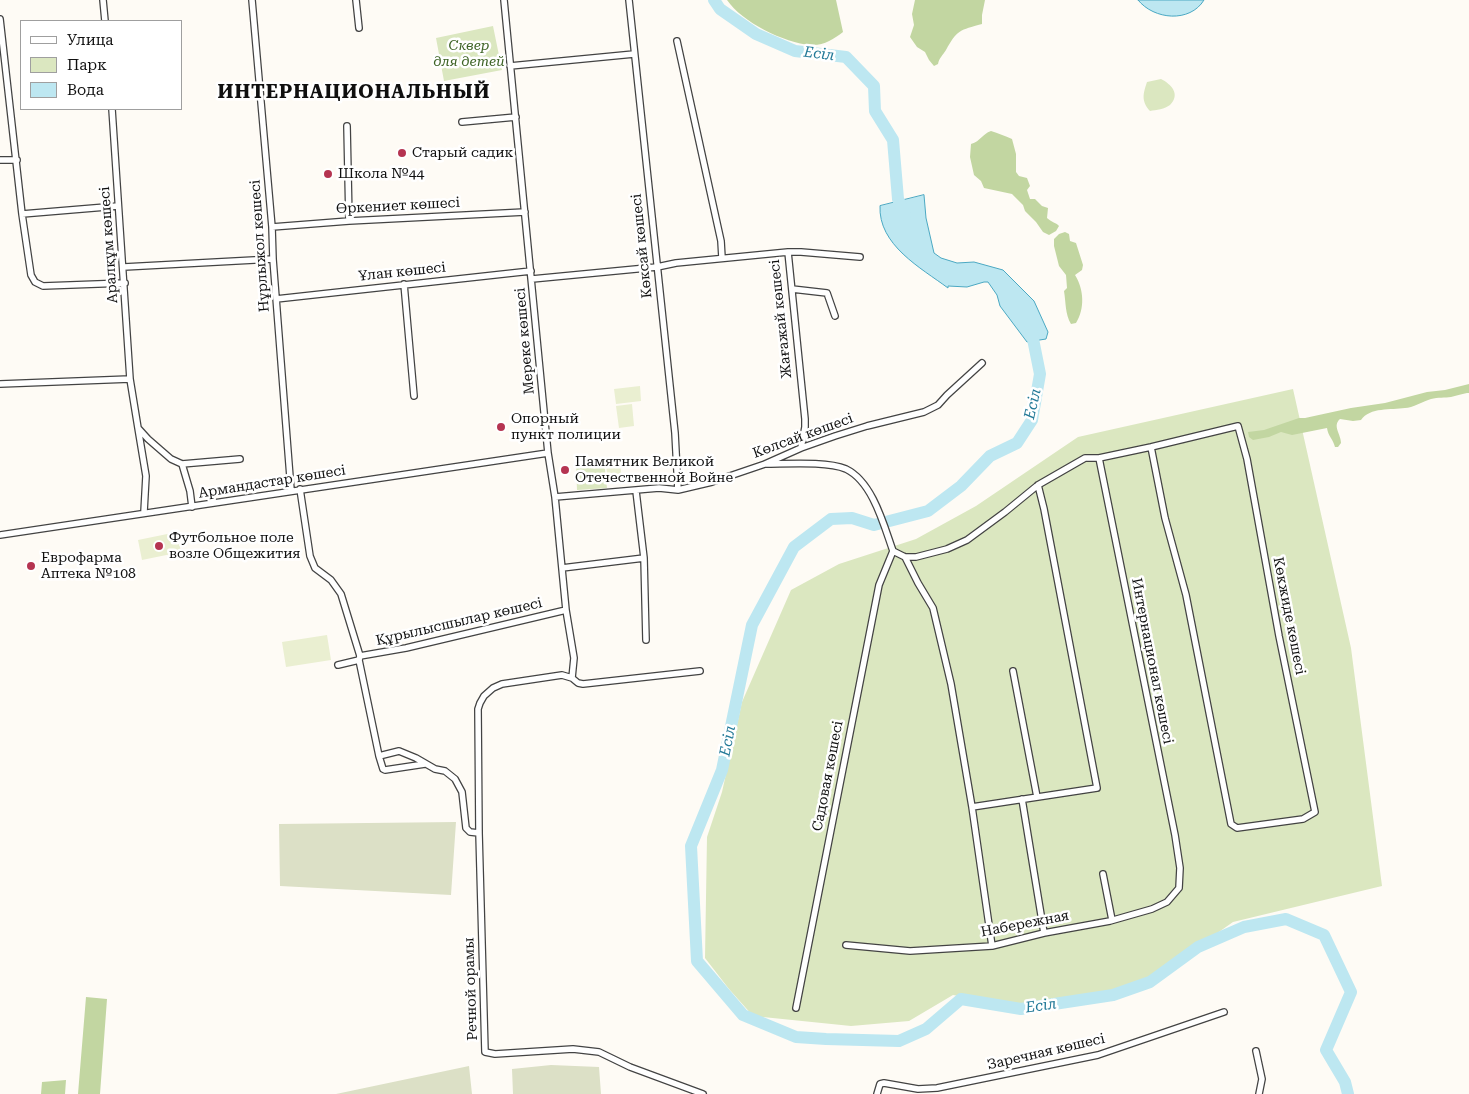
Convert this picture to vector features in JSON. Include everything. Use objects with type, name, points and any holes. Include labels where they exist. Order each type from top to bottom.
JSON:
[{"type":"street","points":[[103,0],[105,20]]},
{"type":"street","name":"Нұрлыжол көшесі","points":[[252,0],[272,227],[291,490]]},
{"type":"street","points":[[356,0],[359,28]]},
{"type":"street","name":"Мереке көшесі","points":[[504,0],[548,453],[555,497],[566,610],[574,658],[572,678]]},
{"type":"street","name":"Көксай көшесі","points":[[629,0],[675,433],[678,490]]},
{"type":"street","points":[[0,20],[22,214],[31,275],[35,282],[42,286],[125,283]]},
{"type":"street","points":[[677,41],[721,241],[722,258]]},
{"type":"street","points":[[510,66],[634,54]]},
{"type":"street","name":"Аралқұм көшесі","points":[[112,110],[130,379],[146,476],[144,512]]},
{"type":"street","points":[[462,122],[516,117]]},
{"type":"street","points":[[347,126],[349,221]]},
{"type":"street","points":[[0,160],[17,160]]},
{"type":"street","points":[[22,214],[118,206]]},
{"type":"street","name":"Өркениет көшесі","points":[[272,227],[525,212]]},
{"type":"street","points":[[788,252],[860,257]]},
{"type":"street","name":"Жағажай көшесі","points":[[657,267],[722,258],[788,252],[805,419],[801,448]]},
{"type":"street","points":[[124,267],[273,259]]},
{"type":"street","points":[[532,279],[657,267]]},
{"type":"street","name":"Ұлан көшесі","points":[[276,298],[531,271]]},
{"type":"street","points":[[404,284],[414,396]]},
{"type":"street","points":[[792,289],[827,292],[835,316]]},
{"type":"street","name":"Көлсай көшесі","points":[[555,497],[659,488],[678,490],[712,482],[765,464],[801,448],[867,426],[924,412],[938,405],[982,363]]},
{"type":"street","points":[[0,384],[130,379]]},
{"type":"street","name":"Көкжиде көшесі","points":[[1238,426],[1247,459],[1279,636],[1315,812],[1303,819],[1254,827],[1238,828],[1231,824],[1186,595],[1165,518],[1151,448],[1238,426]]},
{"type":"street","points":[[138,428],[148,440],[171,459],[182,464],[240,459]]},
{"type":"street","points":[[765,464],[822,464],[846,469],[860,479],[870,494],[878,509],[893,551],[905,557],[916,557],[947,549],[968,540],[1038,486],[1085,458],[1099,458],[1151,448]]},
{"type":"street","name":"Армандастар көшесі","points":[[0,535],[548,453]]},
{"type":"street","name":"Интернационал көшесі","points":[[1099,458],[1180,868]]},
{"type":"street","points":[[182,464],[190,491],[192,507]]},
{"type":"street","points":[[972,807],[1097,788],[1038,486]]},
{"type":"street","name":"Құрылысшылар көшесі","points":[[300,489],[310,556],[314,568],[331,580],[340,594],[360,658],[566,610]]},
{"type":"street","points":[[636,491],[644,558],[646,640]]},
{"type":"street","name":"Садовая көшесі","points":[[796,1008],[879,585],[893,551]]},
{"type":"street","points":[[905,557],[933,608],[951,684],[972,807],[992,946]]},
{"type":"street","points":[[562,568],[644,558]]},
{"type":"street","points":[[338,665],[360,658],[383,769],[425,764]]},
{"type":"street","name":"Речной орамы","points":[[700,671],[583,684],[562,674],[511,681],[493,688],[484,696],[478,709],[478,728],[486,1052],[495,1054],[573,1049],[599,1052],[630,1067],[703,1094]]},
{"type":"street","points":[[1013,671],[1037,798]]},
{"type":"street","points":[[380,756],[399,751],[416,758],[435,770],[445,772],[455,779],[462,792],[466,828],[470,832],[480,833]]},
{"type":"street","points":[[1022,799],[1044,933]]},
{"type":"street","name":"Набережная","points":[[846,945],[910,951],[992,946],[1044,933],[1112,920],[1152,909],[1167,902],[1179,888],[1180,868]]},
{"type":"street","points":[[1103,874],[1112,920]]},
{"type":"street","name":"Заречная көшесі","points":[[878,1094],[880,1084],[884,1083],[918,1089],[937,1088],[1098,1055],[1224,1012]]},
{"type":"street","points":[[1256,1051],[1262,1079],[1259,1094]]},
{"type":"green space","points":[[727,0],[836,0],[843,32],[820,44],[811,45],[789,40],[777,36],[753,23]]},
{"type":"green space","points":[[915,0],[985,0],[982,24],[956,35],[938,64],[934,66],[925,52],[917,47],[910,37],[914,25],[912,14]]},
{"type":"green space","name":"Сквер для детей","points":[[493,26],[502,70],[444,81],[436,38]]},
{"type":"green space","points":[[1161,79],[1171,87],[1175,97],[1170,105],[1150,111],[1145,104],[1144,97],[1147,82]]},
{"type":"green space","points":[[991,131],[1012,139],[1016,154],[1016,172],[1019,176],[1027,178],[1030,186],[1027,190],[1030,199],[1035,199],[1042,206],[1048,208],[1047,218],[1059,226],[1056,231],[1049,235],[1043,232],[1025,211],[1023,205],[1012,194],[984,188],[981,181],[974,175],[970,157],[971,144]]},
{"type":"green space","points":[[1065,232],[1069,234],[1070,241],[1076,243],[1083,265],[1082,270],[1075,275],[1082,293],[1081,312],[1076,323],[1071,324],[1064,291],[1067,288],[1066,275],[1059,266],[1054,246],[1054,239],[1059,234]]},
{"type":"green space","points":[[1469,384],[1469,393],[1431,399],[1408,408],[1375,411],[1361,420],[1340,419],[1337,427],[1341,443],[1338,447],[1335,447],[1327,428],[1292,435],[1281,432],[1269,437],[1253,440],[1249,437],[1248,432],[1264,430],[1299,418],[1385,403]]},
{"type":"green space","points":[[640,386],[641,401],[616,404],[614,389]]},
{"type":"green space","points":[[1293,389],[1351,648],[1382,886],[1233,922],[1131,994],[1024,1007],[953,995],[909,1021],[851,1026],[753,1016],[705,958],[707,837],[722,792],[742,702],[791,590],[839,564],[916,539],[976,506],[1078,437]]},
{"type":"green space","points":[[632,404],[634,426],[619,428],[616,406]]},
{"type":"green space","points":[[604,460],[607,488],[577,490],[576,463]]},
{"type":"green space","points":[[620,462],[622,481],[608,483],[606,464]]},
{"type":"green space","name":"Футбольное поле возле Общежития","points":[[177,532],[181,552],[142,560],[138,540]]},
{"type":"green space","points":[[327,635],[331,660],[286,667],[282,642]]},
{"type":"green space","points":[[456,822],[451,895],[280,886],[279,824]]},
{"type":"green space","points":[[86,997],[107,999],[100,1094],[78,1094]]},
{"type":"green space","points":[[551,1065],[599,1067],[601,1094],[513,1094],[512,1069]]},
{"type":"green space","points":[[469,1066],[472,1094],[336,1094]]},
{"type":"green space","points":[[66,1080],[65,1094],[41,1094],[42,1082]]},
{"type":"water","points":[[1138,0],[1204,0],[1190,13],[1172,16],[1153,12]]},
{"type":"water","points":[[924,195],[926,218],[934,253],[941,258],[957,263],[974,262],[1003,270],[1034,301],[1048,332],[1046,339],[1027,342],[1000,306],[997,295],[988,282],[967,287],[948,286],[948,288],[914,264],[894,244],[881,220],[880,206]]},
{"type":"waterway","name":"Есіл","points":[[714,0],[720,9],[756,34],[795,51],[846,57],[874,86],[875,111],[893,140],[898,199],[905,215]]},
{"type":"waterway","name":"Есіл","points":[[1030,324],[1040,374],[1032,420],[1017,443],[990,456],[961,486],[928,511],[874,525],[852,518],[831,519],[794,547],[752,625],[722,770],[691,846],[697,961],[743,1015],[796,1037],[899,1041],[926,1029],[961,999],[1021,1009],[1113,995],[1150,982],[1198,947],[1244,927],[1286,919],[1324,935],[1351,992],[1326,1050],[1345,1082],[1348,1094]]},
{"type":"place","name":"Старый садик","points":[[402,153]]},
{"type":"place","name":"Школа №44","points":[[328,174]]},
{"type":"place","name":"Опорный пункт полиции","points":[[501,427]]},
{"type":"place","name":"Памятник Великой Отечественной Войне","points":[[565,470]]},
{"type":"place","name":"Футбольное поле возле Общежития","points":[[159,546]]},
{"type":"place","name":"Еврофарма Аптека №108","points":[[31,566]]},
{"type":"district","name":"ИНТЕРНАЦИОНАЛЬНЫЙ","points":[[354,92]]}]
